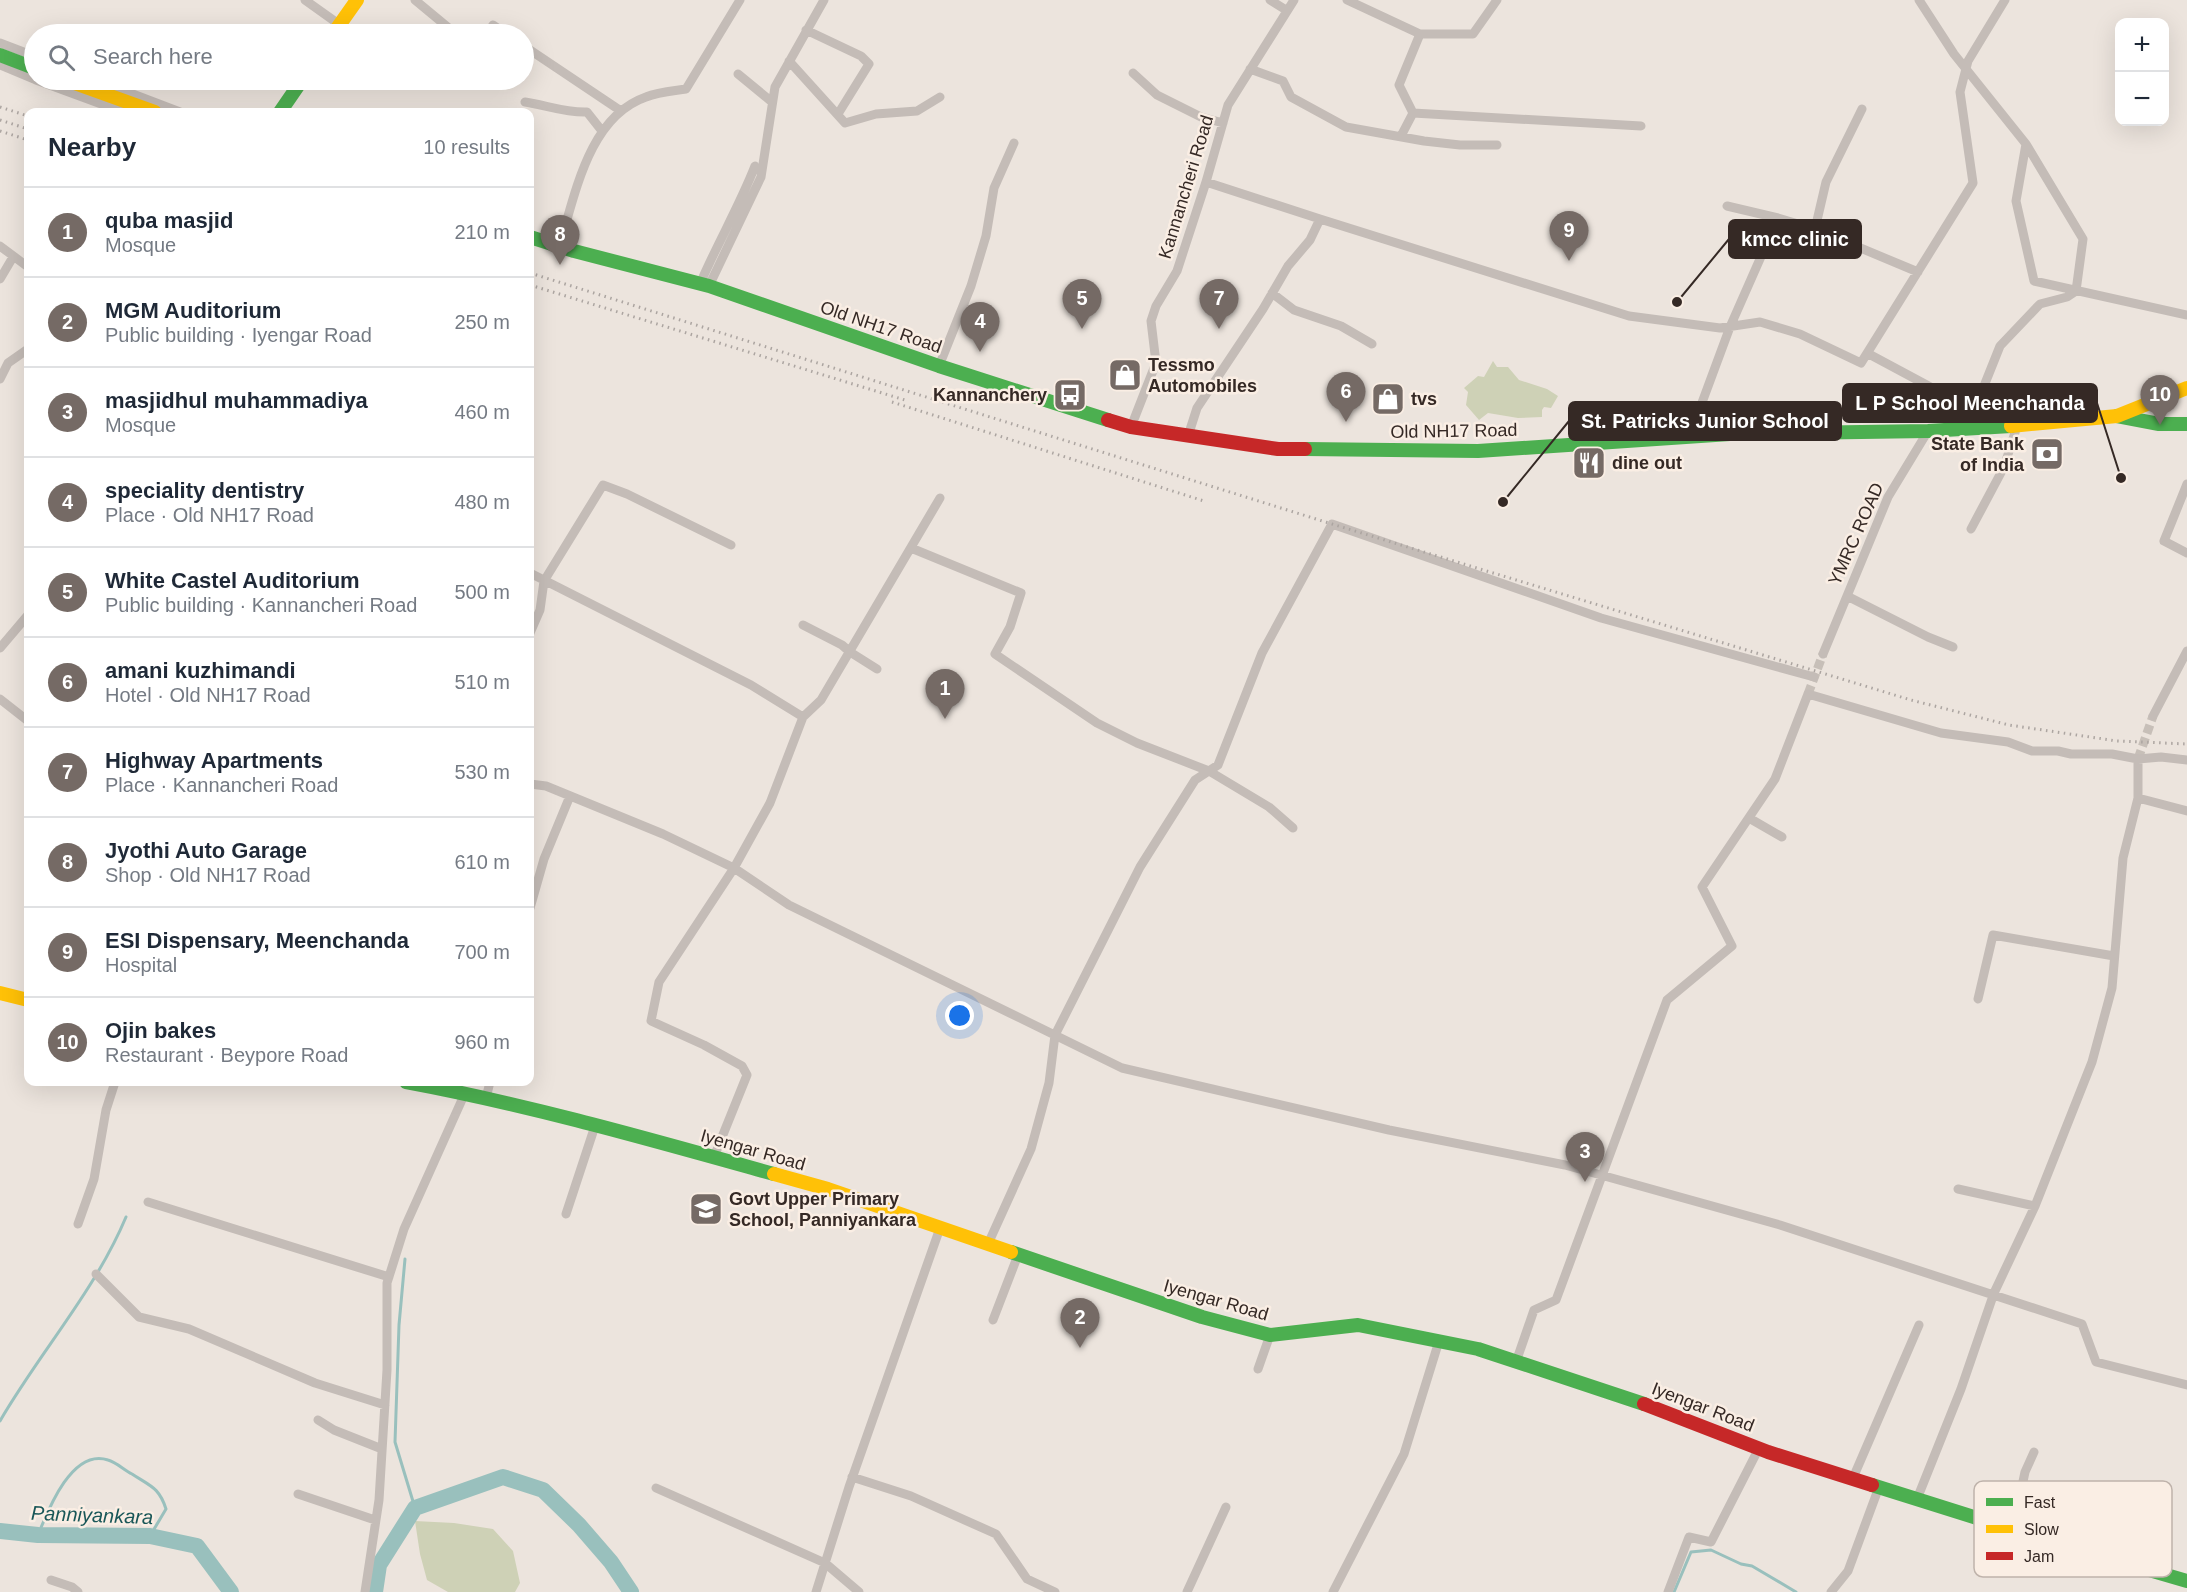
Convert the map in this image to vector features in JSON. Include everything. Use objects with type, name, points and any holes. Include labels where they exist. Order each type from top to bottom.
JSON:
[{"type":"main road","points":[[340,24],[357,0]]},
{"type":"main road","points":[[0,55],[24,64]]},
{"type":"main road","points":[[94,90],[144,108]]},
{"type":"main road","points":[[283,108],[296,90]]},
{"type":"main road","name":"Old NH17 Road","points":[[534,238],[704,285],[939,366],[1131,427],[1278,449],[1478,451],[1760,433],[1928,431],[2017,426],[2117,416],[2187,388]]},
{"type":"main road","points":[[2117,416],[2159,424],[2187,424]]},
{"type":"main road","points":[[0,993],[24,999]]},
{"type":"main road","name":"Iyengar Road","points":[[427,1086],[486,1098],[595,1126],[828,1189],[1202,1317],[1270,1335],[1358,1325],[1478,1349],[1636,1401],[1759,1448],[1974,1517]]},
{"type":"main road","name":"Iyengar Road","points":[[2172,1577],[2187,1581]]},
{"type":"street","points":[[305,0],[330,24]]},
{"type":"street","points":[[415,0],[444,24]]},
{"type":"street","points":[[559,247],[582,170],[602,131],[621,111],[646,96],[686,89],[740,0]]},
{"type":"street","points":[[704,285],[761,177],[775,87],[824,0]]},
{"type":"street","points":[[1270,0],[1286,10]]},
{"type":"street","name":"Kannancheri Road","points":[[1131,427],[1156,363],[1151,321],[1156,306],[1178,271],[1228,105],[1294,0]]},
{"type":"street","points":[[1347,0],[1420,34],[1473,34],[1497,0]]},
{"type":"street","points":[[1919,0],[1934,25],[2026,144],[2083,239],[2076,291],[2067,297],[2040,304],[2000,346],[1969,429]]},
{"type":"street","points":[[1206,182],[1629,316],[1720,328],[1760,322],[1800,334],[1861,363],[1972,183],[1960,92],[1968,61],[2005,0]]},
{"type":"street","points":[[806,30],[861,57],[869,64],[838,114]]},
{"type":"street","points":[[1413,113],[1400,85],[1420,34]]},
{"type":"street","points":[[0,43],[24,52]]},
{"type":"street","points":[[534,53],[621,111]]},
{"type":"street","points":[[789,61],[845,123],[876,114],[917,111],[940,97]]},
{"type":"street","points":[[0,65],[24,75]]},
{"type":"street","points":[[1250,69],[1283,81],[1291,96],[1346,127],[1460,145],[1497,145]]},
{"type":"street","points":[[1133,73],[1157,95],[1201,117],[1223,123]]},
{"type":"street","points":[[738,74],[772,102]]},
{"type":"street","points":[[64,90],[112,108]]},
{"type":"street","points":[[122,90],[170,108]]},
{"type":"street","points":[[525,102],[553,106],[571,113],[587,112],[602,131]]},
{"type":"street","points":[[1815,229],[1826,182],[1862,109]]},
{"type":"street","points":[[1413,113],[1641,126]]},
{"type":"street","points":[[1401,136],[1413,113]]},
{"type":"street","points":[[939,366],[971,286],[986,236],[994,188],[1014,142]]},
{"type":"street","points":[[2026,144],[2016,201],[2034,281],[2187,315]]},
{"type":"street","points":[[704,285],[718,243],[734,216],[755,166]]},
{"type":"street","points":[[1727,206],[1815,229],[1917,272]]},
{"type":"street","points":[[1698,436],[1700,408],[1730,327],[1778,218]]},
{"type":"street","points":[[1188,436],[1197,408],[1288,266],[1310,240],[1320,219]]},
{"type":"street","points":[[0,246],[24,264]]},
{"type":"street","points":[[0,279],[13,257]]},
{"type":"street","points":[[1272,293],[1294,310],[1341,326],[1372,344]]},
{"type":"street","points":[[0,379],[8,363],[24,352]]},
{"type":"street","points":[[1867,353],[1952,398],[1947,430]]},
{"type":"street","points":[[1971,529],[2004,467],[2017,426]]},
{"type":"street","name":"YMRC ROAD","points":[[1823,654],[1887,497],[1928,431]]},
{"type":"street","points":[[2187,484],[2164,541],[2187,553]]},
{"type":"street","points":[[534,624],[540,610],[544,581],[603,485],[627,494],[731,545]]},
{"type":"street","points":[[714,1157],[747,1075],[746,1071],[742,1066],[704,1045],[651,1021],[659,982],[734,868],[770,804],[803,717],[821,700],[940,498]]},
{"type":"street","points":[[988,1244],[1031,1149],[1048,1083],[1055,1035],[1140,867],[1195,780],[1218,765],[1262,653],[1332,524],[1601,618],[1815,677]]},
{"type":"street","points":[[911,548],[1021,593],[1010,627],[995,654],[1097,723],[1137,743],[1209,771],[1269,807],[1293,828]]},
{"type":"street","points":[[534,575],[751,686],[803,717]]},
{"type":"street","points":[[1847,596],[1928,637],[1953,647]]},
{"type":"street","points":[[0,648],[24,620]]},
{"type":"street","points":[[804,625],[842,645],[877,669]]},
{"type":"street","points":[[2153,716],[2187,651]]},
{"type":"street","points":[[1516,1362],[1534,1310],[1556,1300],[1666,1000],[1732,946],[1702,887],[1775,779],[1808,694],[1941,734],[2008,742],[2032,751],[2112,754],[2138,759],[2161,757],[2187,760]]},
{"type":"street","points":[[0,699],[24,718]]},
{"type":"street","points":[[1917,1499],[1961,1389],[1994,1293],[2035,1206],[2092,1062],[2112,987],[2123,858],[2138,798],[2138,759]]},
{"type":"street","points":[[534,784],[546,786],[570,795],[663,834],[734,868],[789,905],[1122,1068],[1389,1130],[1565,1165],[1780,1225],[2082,1323],[2096,1362],[2187,1384]]},
{"type":"street","points":[[534,894],[544,859],[570,795]]},
{"type":"street","points":[[2138,798],[2187,811]]},
{"type":"street","points":[[1749,818],[1782,837]]},
{"type":"street","points":[[1978,999],[1993,935],[2114,956]]},
{"type":"street","points":[[78,1224],[94,1179],[106,1110],[114,1086]]},
{"type":"street","points":[[486,1098],[489,1086]]},
{"type":"street","points":[[364,1592],[375,1521],[382,1449],[387,1283],[404,1229],[465,1093]]},
{"type":"street","points":[[566,1214],[595,1126]]},
{"type":"street","points":[[1958,1190],[2035,1206]]},
{"type":"street","points":[[148,1202],[389,1277]]},
{"type":"street","points":[[816,1592],[852,1477],[940,1228]]},
{"type":"street","points":[[993,1320],[1018,1255]]},
{"type":"street","points":[[96,1275],[140,1317],[189,1329],[315,1383],[385,1405]]},
{"type":"street","points":[[1853,1478],[1919,1325]]},
{"type":"street","points":[[1258,1370],[1270,1335]]},
{"type":"street","points":[[1333,1592],[1404,1454],[1439,1341]]},
{"type":"street","points":[[318,1420],[334,1430],[382,1449]]},
{"type":"street","points":[[1668,1592],[1689,1537],[1711,1542],[1759,1448]]},
{"type":"street","points":[[2023,1481],[2034,1452]]},
{"type":"street","points":[[852,1477],[911,1496],[996,1533],[1027,1579],[1055,1592]]},
{"type":"street","points":[[1831,1592],[1848,1571],[1879,1487]]},
{"type":"street","points":[[656,1488],[825,1563],[859,1592]]},
{"type":"street","points":[[298,1494],[375,1521]]},
{"type":"street","points":[[1187,1592],[1226,1508]]},
{"type":"street","points":[[51,1580],[72,1587],[78,1592]]},
{"type":"green space","points":[[1493,361],[1497,367],[1508,367],[1519,380],[1547,389],[1558,396],[1551,408],[1544,407],[1542,417],[1518,418],[1488,413],[1479,420],[1466,405],[1468,392],[1464,388],[1478,376],[1484,377]]},
{"type":"green space","points":[[415,1521],[454,1523],[493,1529],[513,1551],[520,1583],[515,1592],[448,1592],[427,1580]]},
{"type":"waterway","points":[[0,1421],[83,1296],[126,1217]]},
{"type":"waterway","points":[[405,1259],[399,1325],[395,1442],[415,1508]]},
{"type":"waterway","points":[[38,1535],[63,1484],[83,1463],[95,1459],[114,1462],[157,1491],[166,1509],[150,1536]]},
{"type":"waterway","name":"Panniyankara","points":[[375,1592],[379,1565],[415,1508],[503,1477],[543,1490],[579,1525],[611,1562],[631,1592]]},
{"type":"waterway","name":"Panniyankara","points":[[0,1531],[38,1535],[150,1536],[197,1546],[231,1592]]},
{"type":"waterway","points":[[1674,1592],[1691,1552],[1711,1550],[1741,1564],[1752,1566],[1796,1592]]},
{"type":"tunnel","points":[[1808,694],[1823,654]]},
{"type":"tunnel","points":[[2138,759],[2153,716]]},
{"type":"railway","points":[[0,107],[24,115]]},
{"type":"railway","points":[[0,120],[24,128]]},
{"type":"railway","points":[[0,131],[24,139]]},
{"type":"railway","points":[[534,274],[1332,524],[1911,700],[2009,725],[2117,741],[2187,744]]},
{"type":"railway","points":[[534,286],[905,400]]},
{"type":"railway","points":[[892,402],[1204,501]]},
{"type":"traffic: fast","points":[[0,55],[24,64]]},
{"type":"traffic: fast","points":[[283,108],[295,90]]},
{"type":"traffic: fast","points":[[534,238],[709,286],[939,366],[1108,420]]},
{"type":"traffic: fast","points":[[2117,416],[2159,424],[2187,424]]},
{"type":"traffic: fast","points":[[1305,449],[1478,451],[1730,434],[1928,431],[2011,426]]},
{"type":"traffic: fast","points":[[426,1086],[545,1112],[774,1174]]},
{"type":"traffic: fast","points":[[1011,1252],[1202,1317],[1270,1335],[1358,1325],[1478,1349],[1644,1404]]},
{"type":"traffic: fast","points":[[1872,1485],[1974,1517]]},
{"type":"traffic: fast","points":[[2172,1577],[2187,1581]]},
{"type":"traffic: slow","points":[[340,24],[357,0]]},
{"type":"traffic: slow","points":[[94,90],[144,108]]},
{"type":"traffic: slow","points":[[2011,426],[2117,416],[2187,388]]},
{"type":"traffic: slow","points":[[0,993],[24,999]]},
{"type":"traffic: slow","points":[[774,1174],[828,1189],[1011,1252]]},
{"type":"traffic: jam","points":[[1108,420],[1131,427],[1278,449],[1305,449]]},
{"type":"traffic: jam","points":[[1644,1404],[1768,1452],[1872,1485]]},
{"type":"place","name":"ESI Dispensary, Meenchanda","points":[[1569,261]]},
{"type":"place","name":"Jyothi Auto Garage","points":[[560,265]]},
{"type":"place","name":"kmcc clinic","points":[[1677,302]]},
{"type":"place","name":"White Castel Auditorium","points":[[1082,329]]},
{"type":"place","name":"Highway Apartments","points":[[1219,329]]},
{"type":"place","name":"speciality dentistry","points":[[980,352]]},
{"type":"place","name":"Tessmo Automobiles","points":[[1125,375]]},
{"type":"place","name":"Kannanchery","points":[[1070,395]]},
{"type":"place","name":"tvs","points":[[1388,399]]},
{"type":"place","name":"amani kuzhimandi","points":[[1346,422]]},
{"type":"place","name":"Ojin bakes","points":[[2160,425]]},
{"type":"place","name":"State Bank of India","points":[[2047,454]]},
{"type":"place","name":"dine out","points":[[1589,463]]},
{"type":"place","name":"L P School Meenchanda","points":[[2121,478]]},
{"type":"place","name":"St. Patricks Junior School","points":[[1503,502]]},
{"type":"place","name":"quba masjid","points":[[945,719]]},
{"type":"place","name":"masjidhul muhammadiya","points":[[1585,1182]]},
{"type":"place","name":"Govt Upper Primary School, Panniyankara","points":[[706,1209]]},
{"type":"place","name":"MGM Auditorium","points":[[1080,1348]]}]
